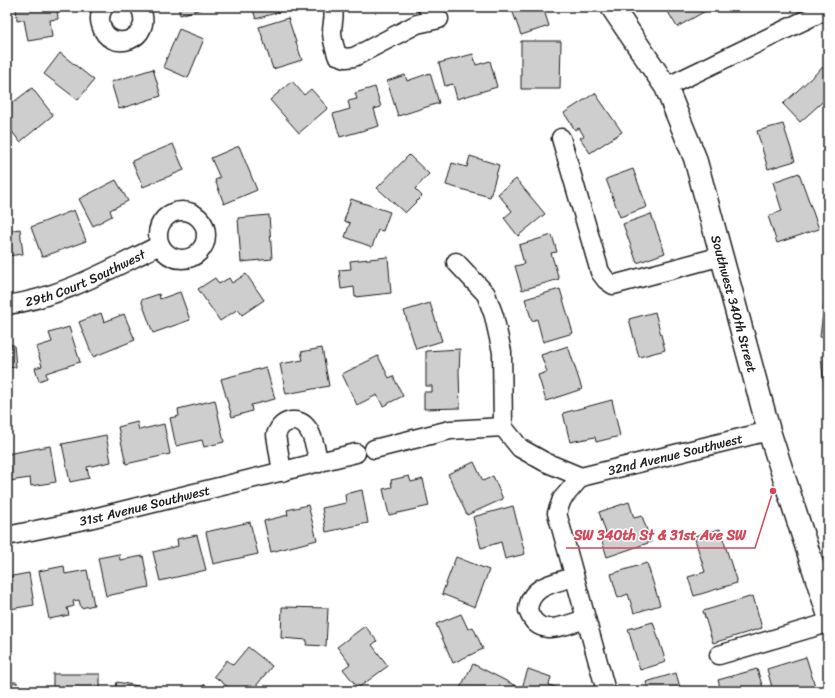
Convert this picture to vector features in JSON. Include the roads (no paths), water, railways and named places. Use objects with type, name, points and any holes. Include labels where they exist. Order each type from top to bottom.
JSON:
[{"type":"main road","name":"Southwest 340th Street","points":[[612,7],[666,87],[695,158],[769,431],[828,613]]},
{"type":"street","points":[[104,7],[100,15],[102,29],[111,39],[124,41],[138,35],[142,28],[144,21],[140,7]]},
{"type":"street","points":[[333,7],[335,17],[332,32],[333,43],[337,54],[346,58],[354,58],[417,24],[439,19],[427,7]]},
{"type":"street","points":[[666,87],[828,9]]},
{"type":"street","points":[[561,138],[600,272],[606,280],[614,285],[722,256]]},
{"type":"street","name":"29th Court Southwest","points":[[7,305],[30,302],[69,287],[160,245]]},
{"type":"street","points":[[456,262],[486,294],[494,316],[502,352],[503,427],[520,448],[545,462],[581,477],[562,499],[557,513],[606,691]]},
{"type":"street","points":[[282,472],[276,435],[284,424],[290,421],[303,424],[308,429],[319,463]]},
{"type":"street","points":[[374,449],[450,430],[503,427]]},
{"type":"street","name":"32nd Avenue Southwest","points":[[581,477],[769,431]]},
{"type":"street","name":"31st Avenue Southwest","points":[[7,536],[89,519],[356,453]]},
{"type":"street","points":[[574,577],[537,590],[532,595],[528,610],[535,623],[548,629],[586,619]]},
{"type":"street","points":[[719,655],[828,623]]},
{"type":"place","name":"SW 340th St & 31st Ave SW","points":[[773,491]]}]
